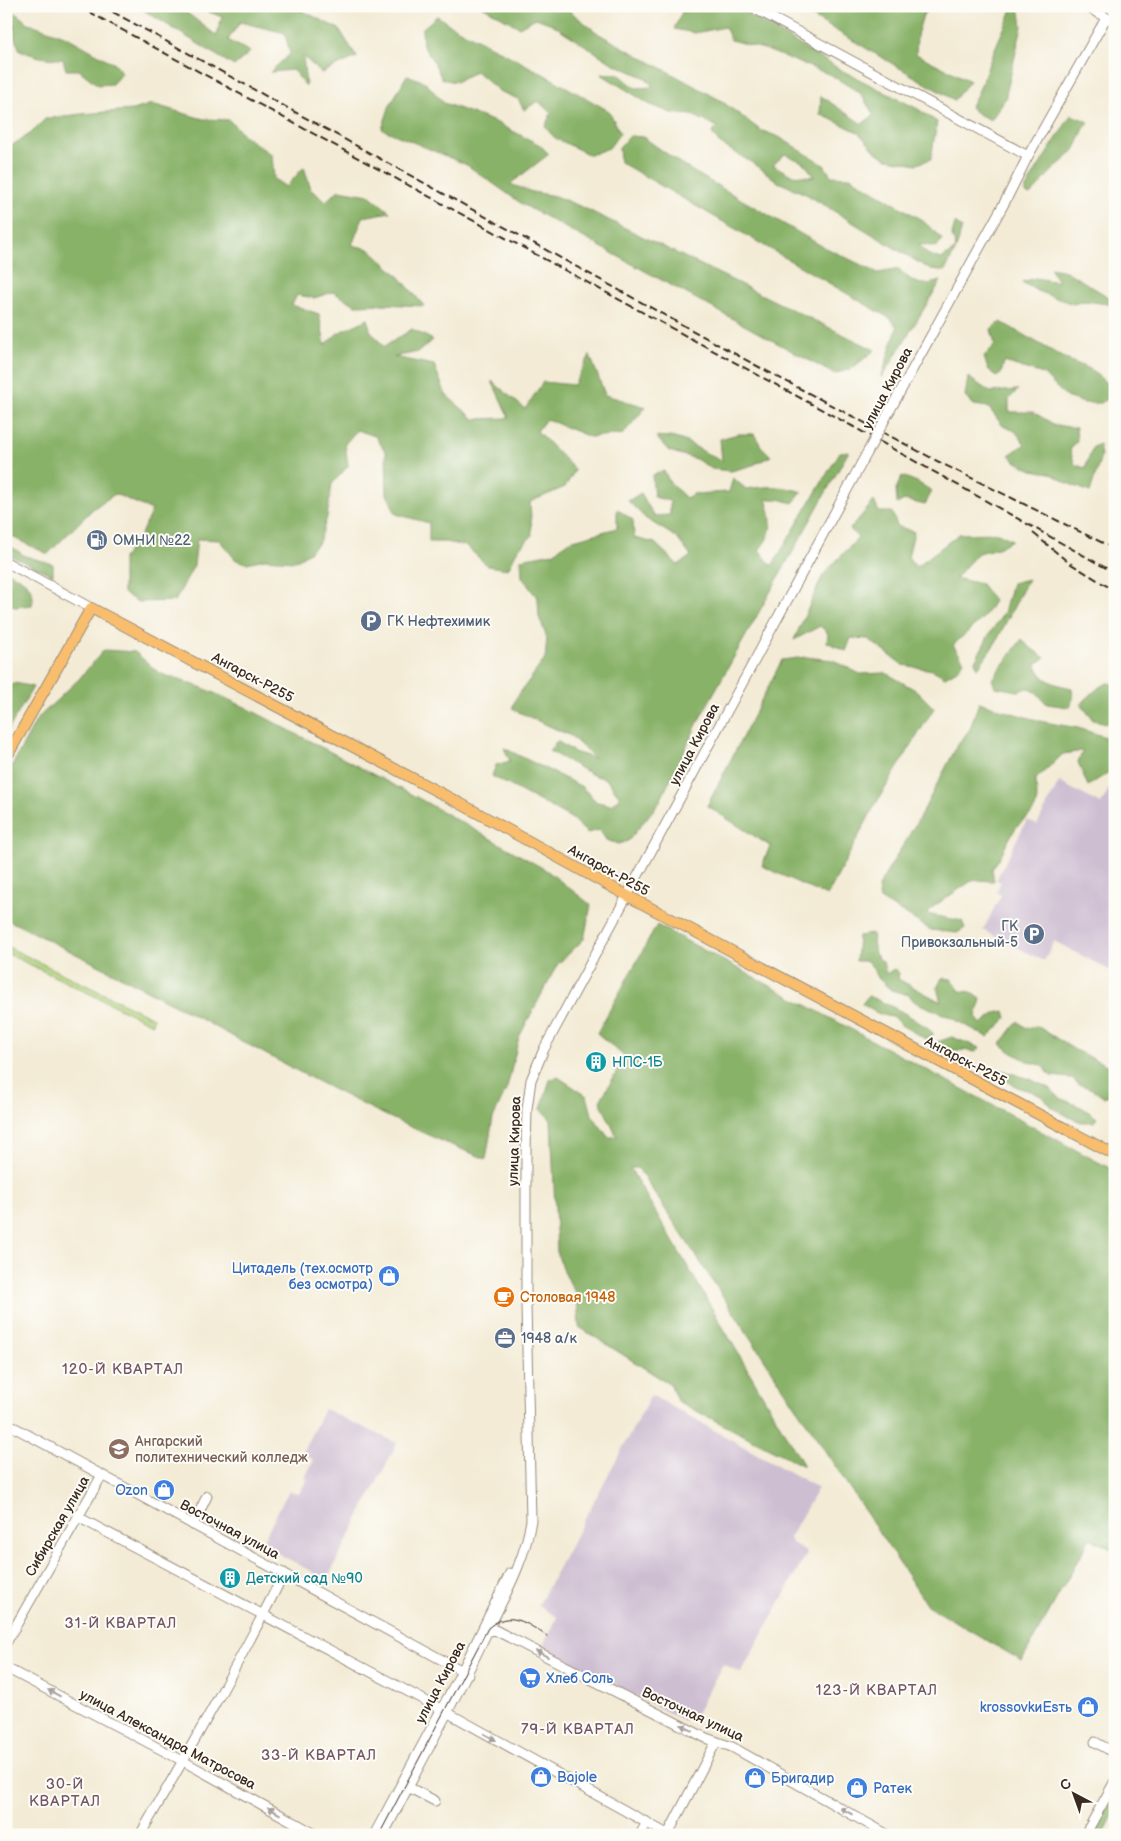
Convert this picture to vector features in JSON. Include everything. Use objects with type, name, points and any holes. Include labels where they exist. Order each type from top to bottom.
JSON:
[{"type":"main road","name":"Ангарск-Р255","points":[[91,608],[1115,1156]]},
{"type":"main road","points":[[6,758],[91,608]]},
{"type":"street","points":[[750,6],[1028,156]]},
{"type":"street","points":[[1085,6],[1115,22]]},
{"type":"street","name":"улица Кирова","points":[[374,1835],[458,1686],[473,1655],[512,1597],[519,1567],[528,1541],[531,1520],[526,1305],[526,1152],[527,1109],[531,1080],[544,1049],[890,410],[1008,198],[1028,156],[1106,18]]},
{"type":"street","points":[[6,562],[91,608]]},
{"type":"street","name":"Восточная улица","points":[[6,1423],[465,1672]]},
{"type":"street","name":"Сибирская улица","points":[[6,1643],[102,1475]]},
{"type":"street","points":[[193,1525],[207,1496]]},
{"type":"street","points":[[78,1518],[444,1711],[669,1834],[716,1742]]},
{"type":"street","name":"улица Кирова","points":[[488,1631],[511,1570],[528,1541]]},
{"type":"street","points":[[140,1835],[263,1617],[284,1573]]},
{"type":"street","name":"Восточная улица","points":[[488,1631],[716,1742],[732,1747],[888,1835]]},
{"type":"street","name":"улица Александра Матросова","points":[[6,1668],[183,1761],[317,1835]]},
{"type":"street","name":"улица Кирова","points":[[383,1835],[444,1711]]},
{"type":"street","points":[[1095,1742],[1115,1753]]},
{"type":"street","points":[[1085,1835],[1115,1781]]},
{"type":"street","points":[[408,1787],[435,1801]]},
{"type":"street","points":[[640,1835],[647,1822]]},
{"type":"shaded area","points":[[1115,777],[1115,973],[1054,941],[1044,961],[983,930],[1001,895],[996,892],[1001,882],[996,880],[1027,820],[1037,825],[1059,782],[1101,804]]},
{"type":"shaded area","points":[[651,1395],[818,1488],[789,1538],[791,1542],[807,1553],[741,1673],[723,1664],[694,1717],[688,1715],[684,1721],[542,1647],[557,1617],[538,1606]]},
{"type":"shaded area","points":[[324,1409],[397,1443],[327,1580],[261,1544],[289,1490],[299,1494],[308,1478],[304,1479],[314,1460],[302,1453]]},
{"type":"green space","points":[[6,6],[28,23],[67,37],[115,64],[122,73],[112,84],[98,85],[79,70],[66,70],[63,59],[41,57],[20,50],[15,39],[14,25],[6,18]]},
{"type":"green space","points":[[137,6],[178,6],[217,36],[222,17],[202,9],[201,6],[289,6],[297,8],[339,29],[357,57],[321,73],[303,56],[306,86],[293,70],[270,72],[290,54],[285,33],[240,22],[228,40],[250,52],[234,66]]},
{"type":"green space","points":[[482,6],[563,6],[599,34],[720,100],[760,130],[779,137],[824,165],[831,176],[850,177],[922,220],[942,239],[937,247],[919,244],[927,254],[941,259],[956,249],[945,271],[931,270],[806,194],[778,182],[759,167],[719,143],[712,133],[718,127],[692,115],[671,113],[649,104],[601,74],[619,74],[635,88],[653,87],[646,78],[612,63],[552,24],[536,18],[519,27]],"holes":[[[785,154],[804,163],[815,177],[791,175],[773,165]]]},
{"type":"green space","points":[[680,6],[735,6],[841,70],[918,109],[937,122],[931,159],[917,164],[888,159],[877,153],[858,132],[820,114],[821,96],[862,124],[874,115],[860,93],[831,75],[764,49],[731,40],[725,27],[695,33],[674,29],[682,12]]},
{"type":"green space","points":[[798,6],[931,6],[923,15],[917,35],[916,54],[970,81],[954,100],[808,14]]},
{"type":"green space","points":[[1011,6],[1019,6],[1022,26],[1005,99],[991,120],[978,114],[970,107],[980,89],[994,50],[1010,15]]},
{"type":"green space","points":[[437,16],[450,25],[609,111],[620,133],[609,148],[590,155],[555,138],[545,127],[551,113],[538,101],[524,110],[518,99],[499,91],[476,71],[456,82],[442,79],[434,62],[423,46],[422,29]]},
{"type":"green space","points":[[407,75],[425,82],[444,103],[495,122],[540,145],[549,154],[510,184],[532,192],[555,196],[582,207],[875,350],[851,369],[834,374],[522,204],[467,165],[382,129],[390,105]]},
{"type":"green space","points":[[152,104],[203,119],[229,120],[246,137],[272,155],[274,179],[286,187],[304,167],[311,190],[326,201],[339,190],[369,195],[390,212],[363,217],[352,245],[369,249],[399,276],[424,306],[356,305],[333,292],[314,298],[297,295],[292,305],[319,314],[325,345],[338,333],[368,319],[370,330],[384,347],[412,329],[433,340],[418,352],[394,357],[434,365],[446,395],[474,419],[509,418],[492,381],[525,409],[543,382],[574,385],[590,355],[605,395],[646,407],[623,434],[590,437],[546,419],[537,431],[575,470],[565,487],[530,502],[532,536],[518,549],[508,569],[488,566],[466,546],[446,542],[429,542],[429,523],[396,514],[387,494],[386,452],[375,436],[357,430],[345,444],[348,466],[332,484],[327,517],[319,542],[308,553],[295,561],[264,559],[247,563],[236,560],[219,540],[197,539],[194,565],[175,601],[138,602],[123,593],[123,558],[140,536],[152,510],[115,494],[94,508],[48,554],[6,533],[6,149],[30,134],[45,119],[133,110]]},
{"type":"green space","points":[[1071,115],[1089,122],[1084,128],[1074,150],[1030,195],[1024,192],[1035,172]]},
{"type":"green space","points":[[630,136],[643,137],[687,168],[820,245],[878,273],[899,269],[917,283],[927,284],[941,281],[881,379],[897,327],[891,319],[620,162],[619,147]]},
{"type":"green space","points":[[955,223],[962,228],[956,249],[952,235]]},
{"type":"green space","points":[[1050,268],[1066,271],[1115,301],[1115,305],[1085,301],[1073,304],[1037,291],[1022,282],[1035,278],[1058,282]]},
{"type":"green space","points":[[1001,322],[1068,360],[1090,369],[1111,387],[1112,396],[1101,403],[1084,403],[1066,397],[1043,374],[1004,362],[1001,374],[996,377],[988,369],[984,357],[995,345],[991,329]]},
{"type":"green space","points":[[968,377],[990,392],[1018,390],[1009,399],[1009,412],[1033,412],[1055,425],[1076,428],[1077,441],[1070,450],[1075,465],[1085,468],[1093,447],[1099,444],[1101,457],[1090,492],[1067,483],[1050,473],[1032,470],[1016,462],[1009,455],[1025,444],[1015,431],[1003,426],[988,407],[974,405],[965,397]]},
{"type":"green space","points":[[738,434],[754,434],[761,446],[771,456],[753,465],[731,471],[712,469],[696,459],[669,451],[656,437],[675,438],[722,461],[720,439]]},
{"type":"green space","points":[[849,451],[701,716],[659,803],[628,841],[618,844],[606,840],[600,830],[587,833],[571,818],[492,776],[496,765],[510,761],[504,748],[582,787],[597,802],[611,805],[620,797],[606,779],[593,775],[549,751],[557,741],[574,752],[594,758],[571,736],[512,709],[516,698],[545,659],[547,638],[539,617],[538,599],[522,577],[521,559],[553,553],[570,541],[617,528],[617,509],[633,520],[634,538],[655,543],[678,565],[691,556],[676,537],[645,518],[628,501],[641,493],[654,516],[670,515],[670,501],[654,497],[652,475],[664,471],[670,483],[686,498],[693,494],[729,492],[733,478],[746,489],[774,487],[802,492],[793,503],[779,499],[766,499],[771,526],[764,544],[759,550],[772,566],[840,452]]},
{"type":"green space","points":[[902,476],[932,491],[925,505],[904,500],[897,504],[896,489]]},
{"type":"green space","points":[[874,501],[879,512],[892,512],[897,526],[914,532],[908,557],[916,567],[959,534],[998,533],[1012,540],[998,548],[978,553],[955,578],[981,584],[994,601],[984,617],[953,645],[964,661],[957,670],[945,677],[933,670],[903,665],[868,639],[851,638],[846,651],[827,642],[828,633],[820,626],[794,640],[823,575],[858,538],[850,529]]},
{"type":"green space","points":[[6,543],[25,556],[53,564],[53,575],[6,554]]},
{"type":"green space","points":[[6,571],[27,584],[32,593],[32,605],[15,607],[6,603]]},
{"type":"green space","points":[[1028,579],[996,642],[978,668],[975,661],[990,633],[1004,613],[1012,583]]},
{"type":"green space","points":[[1022,639],[1028,646],[1045,658],[1036,664],[1038,670],[1045,678],[1055,684],[1072,688],[1073,699],[1069,707],[1047,704],[1036,692],[1027,688],[1018,691],[995,687],[992,679]]},
{"type":"green space","points":[[104,650],[135,652],[159,673],[203,688],[245,707],[420,799],[546,870],[591,905],[584,939],[557,965],[519,1037],[507,1088],[493,1118],[486,1159],[444,1142],[360,1103],[139,986],[6,919],[6,777],[37,719],[79,679]]},
{"type":"green space","points":[[806,657],[833,660],[860,674],[886,673],[917,691],[934,708],[875,805],[827,896],[762,866],[770,846],[707,806],[782,660]]},
{"type":"green space","points":[[15,683],[33,687],[6,734],[6,687]]},
{"type":"green space","points":[[1108,683],[1115,684],[1115,725],[1093,720],[1081,704],[1098,688]]},
{"type":"green space","points":[[979,702],[1044,722],[1078,728],[1115,740],[1115,768],[1088,786],[1078,762],[1083,751],[1063,754],[1036,779],[1036,807],[1015,829],[992,869],[994,881],[973,880],[934,906],[927,914],[962,921],[965,928],[957,933],[931,930],[880,899],[878,887],[921,815],[957,746],[970,729]]},
{"type":"green space","points":[[657,925],[1115,1171],[1115,1551],[1090,1538],[1022,1661],[927,1605],[638,1168],[630,1168],[804,1466],[677,1401],[671,1385],[579,1327],[577,1296],[562,1268],[557,1252],[551,1120],[541,1109],[550,1080],[558,1077],[587,1096],[592,1115],[608,1137],[617,1137],[600,1101],[625,1057],[597,1033]]},
{"type":"green space","points":[[872,934],[875,954],[883,962],[886,974],[894,969],[899,973],[898,979],[941,1002],[937,988],[942,978],[951,979],[960,991],[971,992],[981,999],[976,1017],[981,1024],[996,1013],[1005,1011],[1007,1018],[988,1037],[950,1017],[915,1002],[909,995],[891,990],[876,976],[873,968],[867,961],[856,961],[858,936]]},
{"type":"green space","points":[[6,946],[153,1018],[152,1024],[6,953]]},
{"type":"green space","points":[[868,996],[918,1021],[933,1033],[931,1042],[901,1025],[893,1017],[880,1014],[862,1004]]},
{"type":"green space","points":[[1018,1021],[1026,1028],[1037,1026],[1075,1050],[1115,1069],[1115,1101],[1110,1095],[1103,1097],[1092,1089],[1078,1084],[1072,1078],[1051,1076],[1042,1065],[1029,1062],[1001,1044]]},
{"type":"green space","points":[[952,1037],[980,1048],[976,1052],[963,1050],[947,1053],[938,1049],[937,1042]]},
{"type":"green space","points":[[1001,1070],[1030,1079],[1049,1088],[1060,1098],[1083,1108],[1097,1118],[1094,1122],[1081,1122],[1069,1117],[1052,1107],[1043,1097],[1019,1088],[1002,1078]]},
{"type":"green space","points":[[1115,1793],[1115,1812],[1103,1835],[1092,1835]]},
{"type":"tram line","points":[[379,1835],[488,1628],[496,1622],[511,1619],[525,1623],[547,1636]]},
{"type":"railway","points":[[78,6],[852,426],[1115,573]]},
{"type":"railway","points":[[102,6],[759,367],[941,463],[1115,549]]},
{"type":"railway","points":[[1033,533],[1068,562],[1115,591]]},
{"type":"place","name":"ОМНИ №22","points":[[97,540]]},
{"type":"place","name":"ГК Нефтехимик","points":[[371,621]]},
{"type":"place","name":"ГК Привокзальный-5","points":[[1034,934]]},
{"type":"place","name":"НПС-1Б","points":[[596,1062]]},
{"type":"place","name":"Цитадель (тех.осмотр без осмотра)","points":[[389,1276]]},
{"type":"place","name":"Столовая 1948","points":[[504,1297]]},
{"type":"place","name":"1948 а/к","points":[[505,1338]]},
{"type":"place","name":"Ангарский политехнический колледж","points":[[119,1449]]},
{"type":"place","name":"Ozon","points":[[164,1490]]},
{"type":"place","name":"Детский сад №90","points":[[230,1578]]},
{"type":"place","name":"Хлеб Соль","points":[[530,1678]]},
{"type":"place","name":"krossovkиEsть","points":[[1088,1707]]},
{"type":"place","name":"Bajole","points":[[541,1777]]},
{"type":"place","name":"Бригадир","points":[[755,1778]]},
{"type":"place","name":"Ратек","points":[[857,1788]]},
{"type":"district","name":"120-Й КВАРТАЛ","points":[[123,1369]]},
{"type":"district","name":"31-Й КВАРТАЛ","points":[[121,1623]]},
{"type":"district","name":"123-Й КВАРТАЛ","points":[[877,1690]]},
{"type":"district","name":"79-Й КВАРТАЛ","points":[[578,1729]]},
{"type":"district","name":"33-Й КВАРТАЛ","points":[[319,1755]]},
{"type":"district","name":"30-Й КВАРТАЛ","points":[[65,1792]]}]
